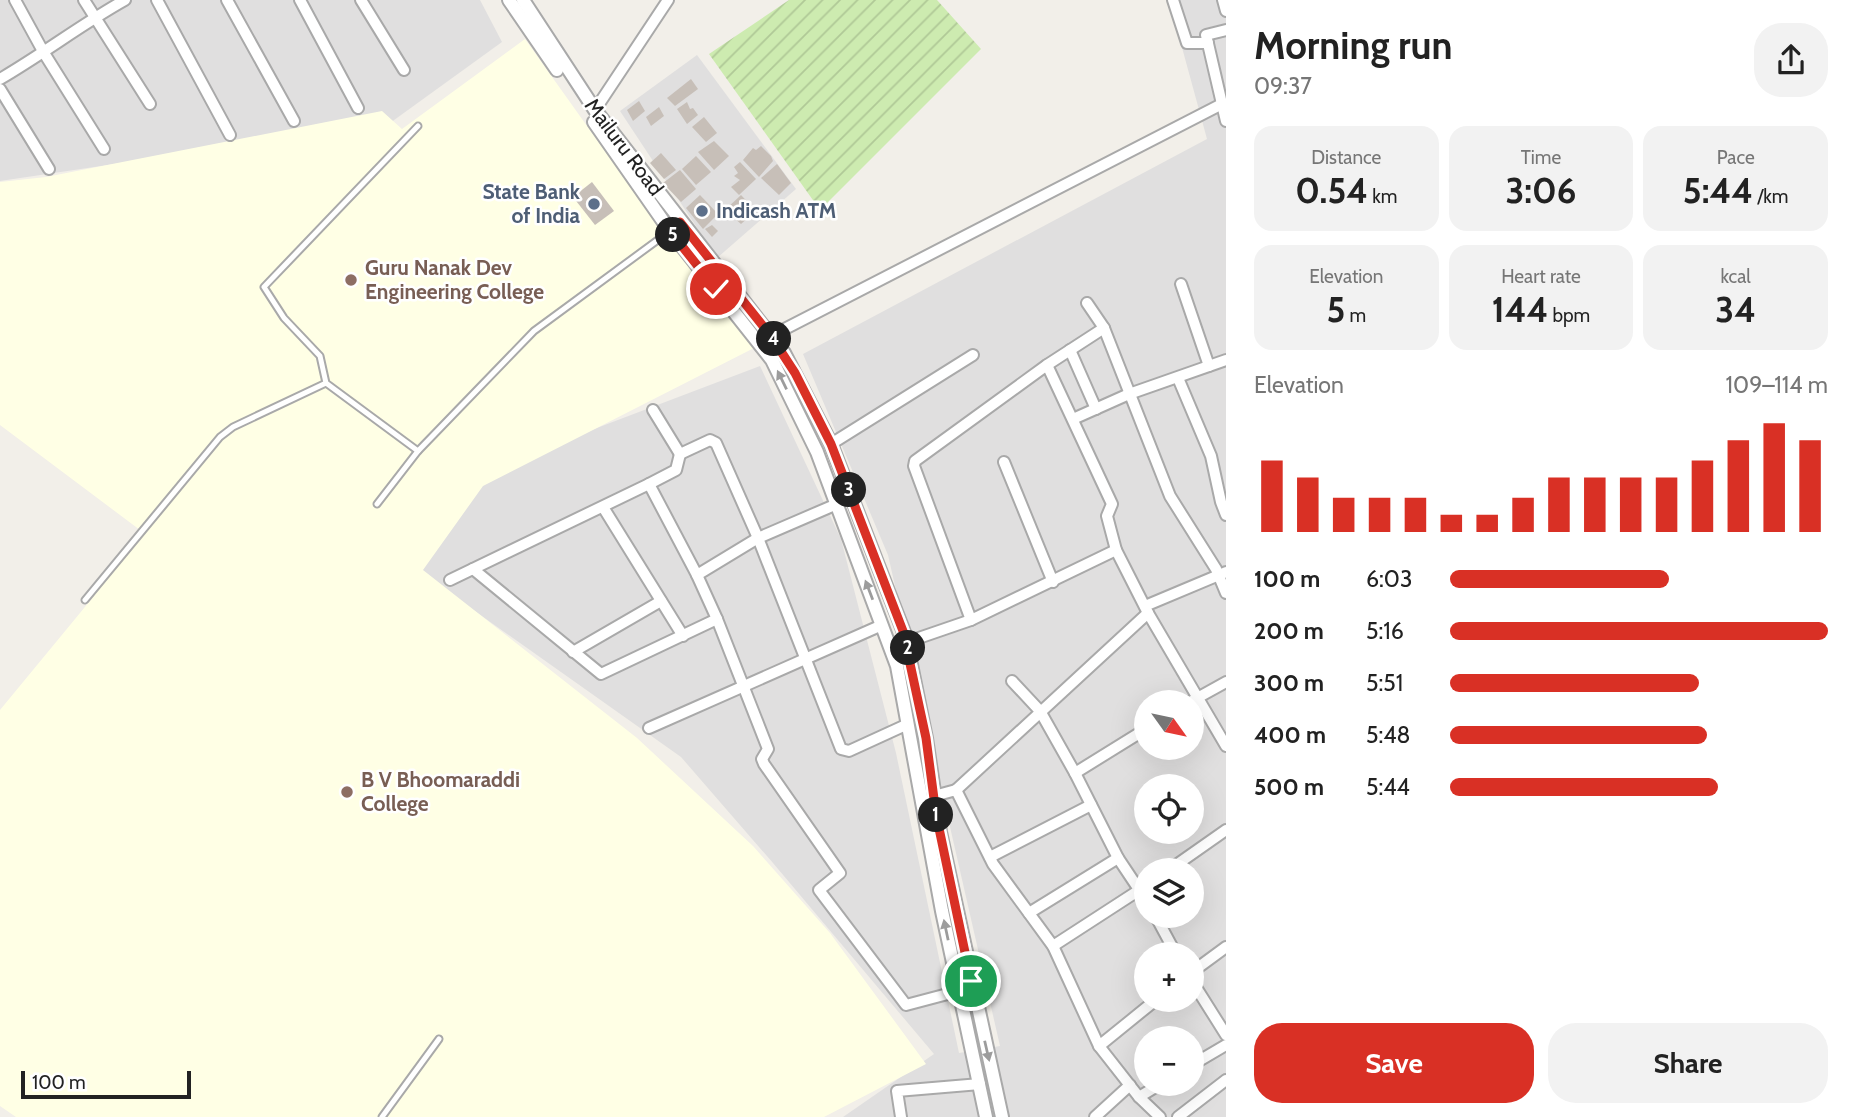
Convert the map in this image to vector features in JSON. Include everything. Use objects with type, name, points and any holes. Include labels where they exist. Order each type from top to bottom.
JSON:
[{"type":"street","points":[[15,0],[44,53],[104,149]]},
{"type":"street","points":[[84,0],[150,104]]},
{"type":"street","points":[[0,79],[125,0]]},
{"type":"street","points":[[157,0],[230,135]]},
{"type":"street","points":[[227,0],[294,121]]},
{"type":"street","points":[[316,0],[302,4],[358,108]]},
{"type":"street","points":[[379,0],[364,4],[404,70]]},
{"type":"street","points":[[509,0],[670,231],[772,360],[814,445],[897,666],[986,1117]]},
{"type":"street","name":"Mailuru Road","points":[[523,0],[595,110],[771,336],[795,373],[831,444],[906,642],[926,738],[938,823],[1002,1117]]},
{"type":"street","points":[[595,110],[668,0]]},
{"type":"street","points":[[1173,0],[1187,43],[1208,43]]},
{"type":"street","points":[[1223,0],[1226,11]]},
{"type":"street","points":[[1226,30],[1206,35],[1226,121]]},
{"type":"street","points":[[1213,64],[1226,63]]},
{"type":"street","points":[[0,89],[49,169]]},
{"type":"street","points":[[771,336],[1222,104]]},
{"type":"street","points":[[670,231],[680,222]]},
{"type":"street","points":[[1181,284],[1209,366]]},
{"type":"street","points":[[1087,303],[1104,328],[1170,496],[1222,573],[1226,593]]},
{"type":"street","points":[[971,620],[914,466],[919,457],[1047,365],[1104,328]]},
{"type":"street","points":[[1070,350],[1096,409]]},
{"type":"street","points":[[831,444],[973,355]]},
{"type":"street","points":[[1073,419],[1129,394],[1226,360]]},
{"type":"street","points":[[1047,365],[1112,504],[1107,516],[1116,550],[1189,690]]},
{"type":"street","points":[[1178,378],[1211,456],[1226,515]]},
{"type":"street","points":[[450,580],[676,470],[680,454],[653,410]]},
{"type":"street","points":[[680,454],[710,440],[716,443],[758,538],[843,751],[849,751],[908,724]]},
{"type":"street","points":[[1004,462],[1053,582]]},
{"type":"street","points":[[649,484],[717,619],[768,749],[762,759],[764,764],[840,873],[819,890],[906,1005],[959,991]]},
{"type":"street","points":[[696,575],[758,538],[837,504]]},
{"type":"street","points":[[603,507],[682,636]]},
{"type":"street","points":[[906,642],[971,620],[1116,550]]},
{"type":"street","points":[[472,569],[601,674],[717,619]]},
{"type":"street","points":[[934,796],[956,790],[1147,609],[1222,573]]},
{"type":"street","points":[[573,652],[661,601]]},
{"type":"street","points":[[649,728],[882,625]]},
{"type":"street","points":[[1012,681],[1040,711],[1118,859],[1134,879]]},
{"type":"street","points":[[1204,694],[1226,682]]},
{"type":"street","points":[[1204,714],[1226,746]]},
{"type":"street","points":[[1075,773],[1134,736]]},
{"type":"street","points":[[956,790],[990,857],[1053,946],[1099,1046],[1139,1097],[1160,1117]]},
{"type":"street","points":[[990,857],[1091,805]]},
{"type":"street","points":[[1186,858],[1226,830]]},
{"type":"street","points":[[1029,913],[1118,859]]},
{"type":"street","points":[[1053,946],[1134,897]]},
{"type":"street","points":[[1204,963],[1226,947]]},
{"type":"street","points":[[1204,1000],[1226,1035]]},
{"type":"street","points":[[1099,1046],[1141,1012]]},
{"type":"street","points":[[1204,1058],[1226,1045]]},
{"type":"street","points":[[1178,1117],[1226,1080]]},
{"type":"street","points":[[901,1117],[897,1091],[980,1084]]},
{"type":"street","points":[[1095,1117],[1130,1085]]},
{"type":"lane","points":[[418,126],[264,287],[284,318],[320,356],[326,383],[418,451]]},
{"type":"lane","points":[[377,504],[418,451],[534,331],[670,231]]},
{"type":"lane","points":[[85,600],[219,437],[233,427],[326,383]]},
{"type":"lane","points":[[382,1117],[439,1039]]},
{"type":"shaded area","points":[[0,0],[480,0],[502,42],[390,123],[0,181]]},
{"type":"shaded area","points":[[1169,0],[1226,0],[1226,1117],[843,1117],[934,1054],[681,757],[349,522],[760,366],[841,539],[896,753],[959,1053],[1000,1046],[888,555],[803,354],[1207,139]]},
{"type":"shaded area","name":"B V Bhoomaraddi College","points":[[525,39],[649,213],[754,348],[483,486],[423,570],[637,738],[753,846],[830,933],[926,1064],[824,1117],[16,1117],[0,1106],[0,710],[94,596],[140,530],[0,425],[0,182],[46,177],[382,111],[402,129]]},
{"type":"shaded area","points":[[697,55],[796,189],[717,258],[620,111]]},
{"type":"green space","points":[[789,0],[937,0],[981,49],[820,210],[709,54]]},
{"type":"building","points":[[691,79],[698,89],[675,106],[667,98]]},
{"type":"building","points":[[639,101],[645,111],[633,121],[627,110]]},
{"type":"building","points":[[687,102],[690,109],[693,108],[698,115],[687,124],[677,109]]},
{"type":"building","points":[[659,107],[664,116],[651,126],[646,117]]},
{"type":"building","points":[[704,117],[717,133],[706,142],[692,127]]},
{"type":"building","points":[[714,141],[729,156],[714,170],[698,152]]},
{"type":"building","points":[[761,146],[773,161],[759,177],[743,160],[753,148],[756,150]]},
{"type":"building","points":[[661,153],[676,170],[664,179],[650,163]]},
{"type":"building","points":[[696,156],[711,172],[696,185],[682,169]]},
{"type":"building","points":[[740,162],[756,179],[739,195],[731,187],[740,180],[734,176],[738,173],[734,167]]},
{"type":"building","points":[[777,164],[791,183],[779,195],[761,178]]},
{"type":"building","points":[[680,170],[696,189],[681,202],[663,183]]},
{"type":"building","name":"State Bank of India","points":[[592,182],[614,211],[595,225],[573,197]]},
{"type":"building","name":"Indicash ATM","points":[[700,195],[718,214],[703,229],[686,208]]},
{"type":"building","points":[[741,195],[756,211],[741,224],[725,210]]},
{"type":"building","points":[[712,225],[718,231],[712,237],[705,229]]},
{"type":"place","name":"State Bank of India","points":[[594,204]]},
{"type":"place","name":"Indicash ATM","points":[[702,211]]},
{"type":"place","name":"Guru Nanak Dev Engineering College","points":[[351,280]]},
{"type":"place","name":"B V Bhoomaraddi College","points":[[347,792]]},
{"type":"route","points":[[716,289],[670,231],[680,222],[784,353],[795,373],[831,444],[903,631],[926,738],[936,814],[971,981]]}]
